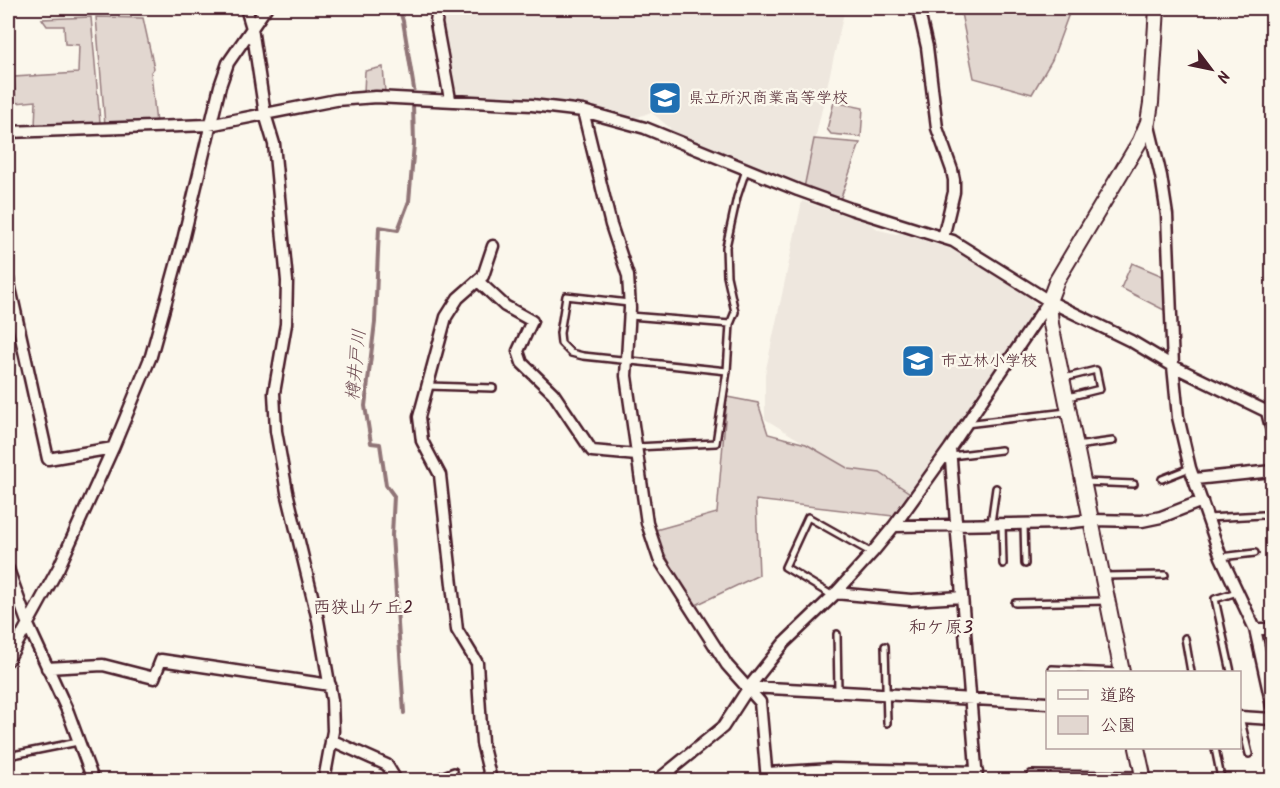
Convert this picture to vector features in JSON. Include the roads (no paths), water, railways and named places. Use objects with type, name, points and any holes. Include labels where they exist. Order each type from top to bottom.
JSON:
[{"type":"street","points":[[246,8],[252,27],[265,114],[274,144],[287,290],[286,324],[274,393],[276,431],[287,492],[318,620],[333,713],[324,780]]},
{"type":"street","points":[[8,660],[59,567],[113,448],[151,356],[164,316],[209,125],[228,63],[266,8]]},
{"type":"street","points":[[438,8],[436,23],[450,99]]},
{"type":"street","points":[[918,8],[927,47],[937,128],[954,180],[954,192],[943,238]]},
{"type":"street","points":[[1157,8],[1148,122],[1161,176],[1167,215],[1173,366],[1178,417],[1190,468],[1221,557],[1255,628],[1270,680],[1272,706]]},
{"type":"street","points":[[8,132],[209,125],[356,98],[450,99],[583,111],[645,128],[746,170],[851,209],[943,238],[1049,301],[1131,341],[1173,366],[1270,413],[1272,431]]},
{"type":"street","points":[[583,111],[611,225],[628,276],[630,303],[626,376],[647,523],[659,558],[727,665],[760,702],[767,777],[832,769],[916,775],[977,776],[951,452]]},
{"type":"street","points":[[658,780],[723,727],[749,687],[783,643],[834,594],[872,553],[951,452],[966,424],[1049,301],[1057,280],[1140,141],[1148,122]]},
{"type":"street","points":[[491,780],[482,743],[477,663],[457,630],[440,475],[422,441],[419,417],[446,317],[458,298],[483,276],[493,246]]},
{"type":"street","points":[[8,279],[48,459],[113,448]]},
{"type":"street","points":[[478,280],[506,306],[532,321],[518,351],[522,363],[554,393],[592,451],[637,451]]},
{"type":"street","points":[[1049,301],[1051,324],[1122,671]]},
{"type":"street","points":[[1195,479],[1272,471]]},
{"type":"street","points":[[894,526],[1064,523],[1091,520],[1142,521],[1161,517],[1202,501]]},
{"type":"street","points":[[8,569],[28,625],[68,712],[93,780]]},
{"type":"street","points":[[834,594],[911,600],[962,597]]},
{"type":"street","points":[[1255,628],[1272,629]]},
{"type":"street","points":[[47,668],[103,665],[154,678],[161,660],[330,685]]},
{"type":"street","points":[[749,687],[1046,703]]},
{"type":"street","points":[[1241,715],[1272,719]]},
{"type":"street","points":[[331,740],[387,765],[396,780]]},
{"type":"street","points":[[1137,749],[1144,778]]},
{"type":"lane","points":[[637,451],[716,443],[727,371],[730,324],[735,312],[727,276],[726,247],[737,197],[746,170]]},
{"type":"lane","points":[[630,303],[566,296],[560,333],[561,343],[571,353],[583,356],[727,371]]},
{"type":"lane","points":[[629,316],[730,324]]},
{"type":"lane","points":[[1062,378],[1096,370],[1100,389],[1066,398]]},
{"type":"lane","points":[[428,386],[493,388]]},
{"type":"lane","points":[[966,424],[1069,412]]},
{"type":"lane","points":[[1076,446],[1113,441]]},
{"type":"lane","points":[[951,452],[1001,450]]},
{"type":"lane","points":[[1162,479],[1190,468]]},
{"type":"lane","points":[[1083,482],[1134,484]]},
{"type":"lane","points":[[996,488],[997,523],[1003,564]]},
{"type":"lane","points":[[1207,518],[1263,515]]},
{"type":"lane","points":[[834,594],[785,567],[808,518],[872,553]]},
{"type":"lane","points":[[1024,522],[1024,564]]},
{"type":"lane","points":[[1221,557],[1255,553]]},
{"type":"lane","points":[[1102,576],[1165,576]]},
{"type":"lane","points":[[1231,671],[1215,599],[1239,592]]},
{"type":"lane","points":[[1015,603],[1107,600]]},
{"type":"lane","points":[[837,634],[838,691]]},
{"type":"lane","points":[[1185,638],[1191,671]]},
{"type":"lane","points":[[885,646],[886,723]]},
{"type":"lane","points":[[1052,669],[1099,671]]},
{"type":"lane","points":[[1241,719],[1249,754]]},
{"type":"lane","points":[[8,756],[78,742]]},
{"type":"lane","points":[[1215,749],[1221,778]]},
{"type":"lane","points":[[430,780],[454,771]]},
{"type":"lane","points":[[1031,774],[1144,778]]},
{"type":"waterway","name":"樽井戸川","points":[[399,8],[414,89]]},
{"type":"waterway","name":"樽井戸川","points":[[404,713],[392,535],[394,496],[386,485],[380,444],[371,443],[365,406],[375,322],[379,227],[398,230],[409,201],[414,144],[413,104]]},
{"type":"place","name":"県立所沢商業高等学校","points":[[665,98]]},
{"type":"place","name":"市立林小学校","points":[[918,361]]},
{"type":"district","name":"西狭山ケ丘2","points":[[363,608]]},
{"type":"district","name":"和ケ原3","points":[[941,628]]}]
